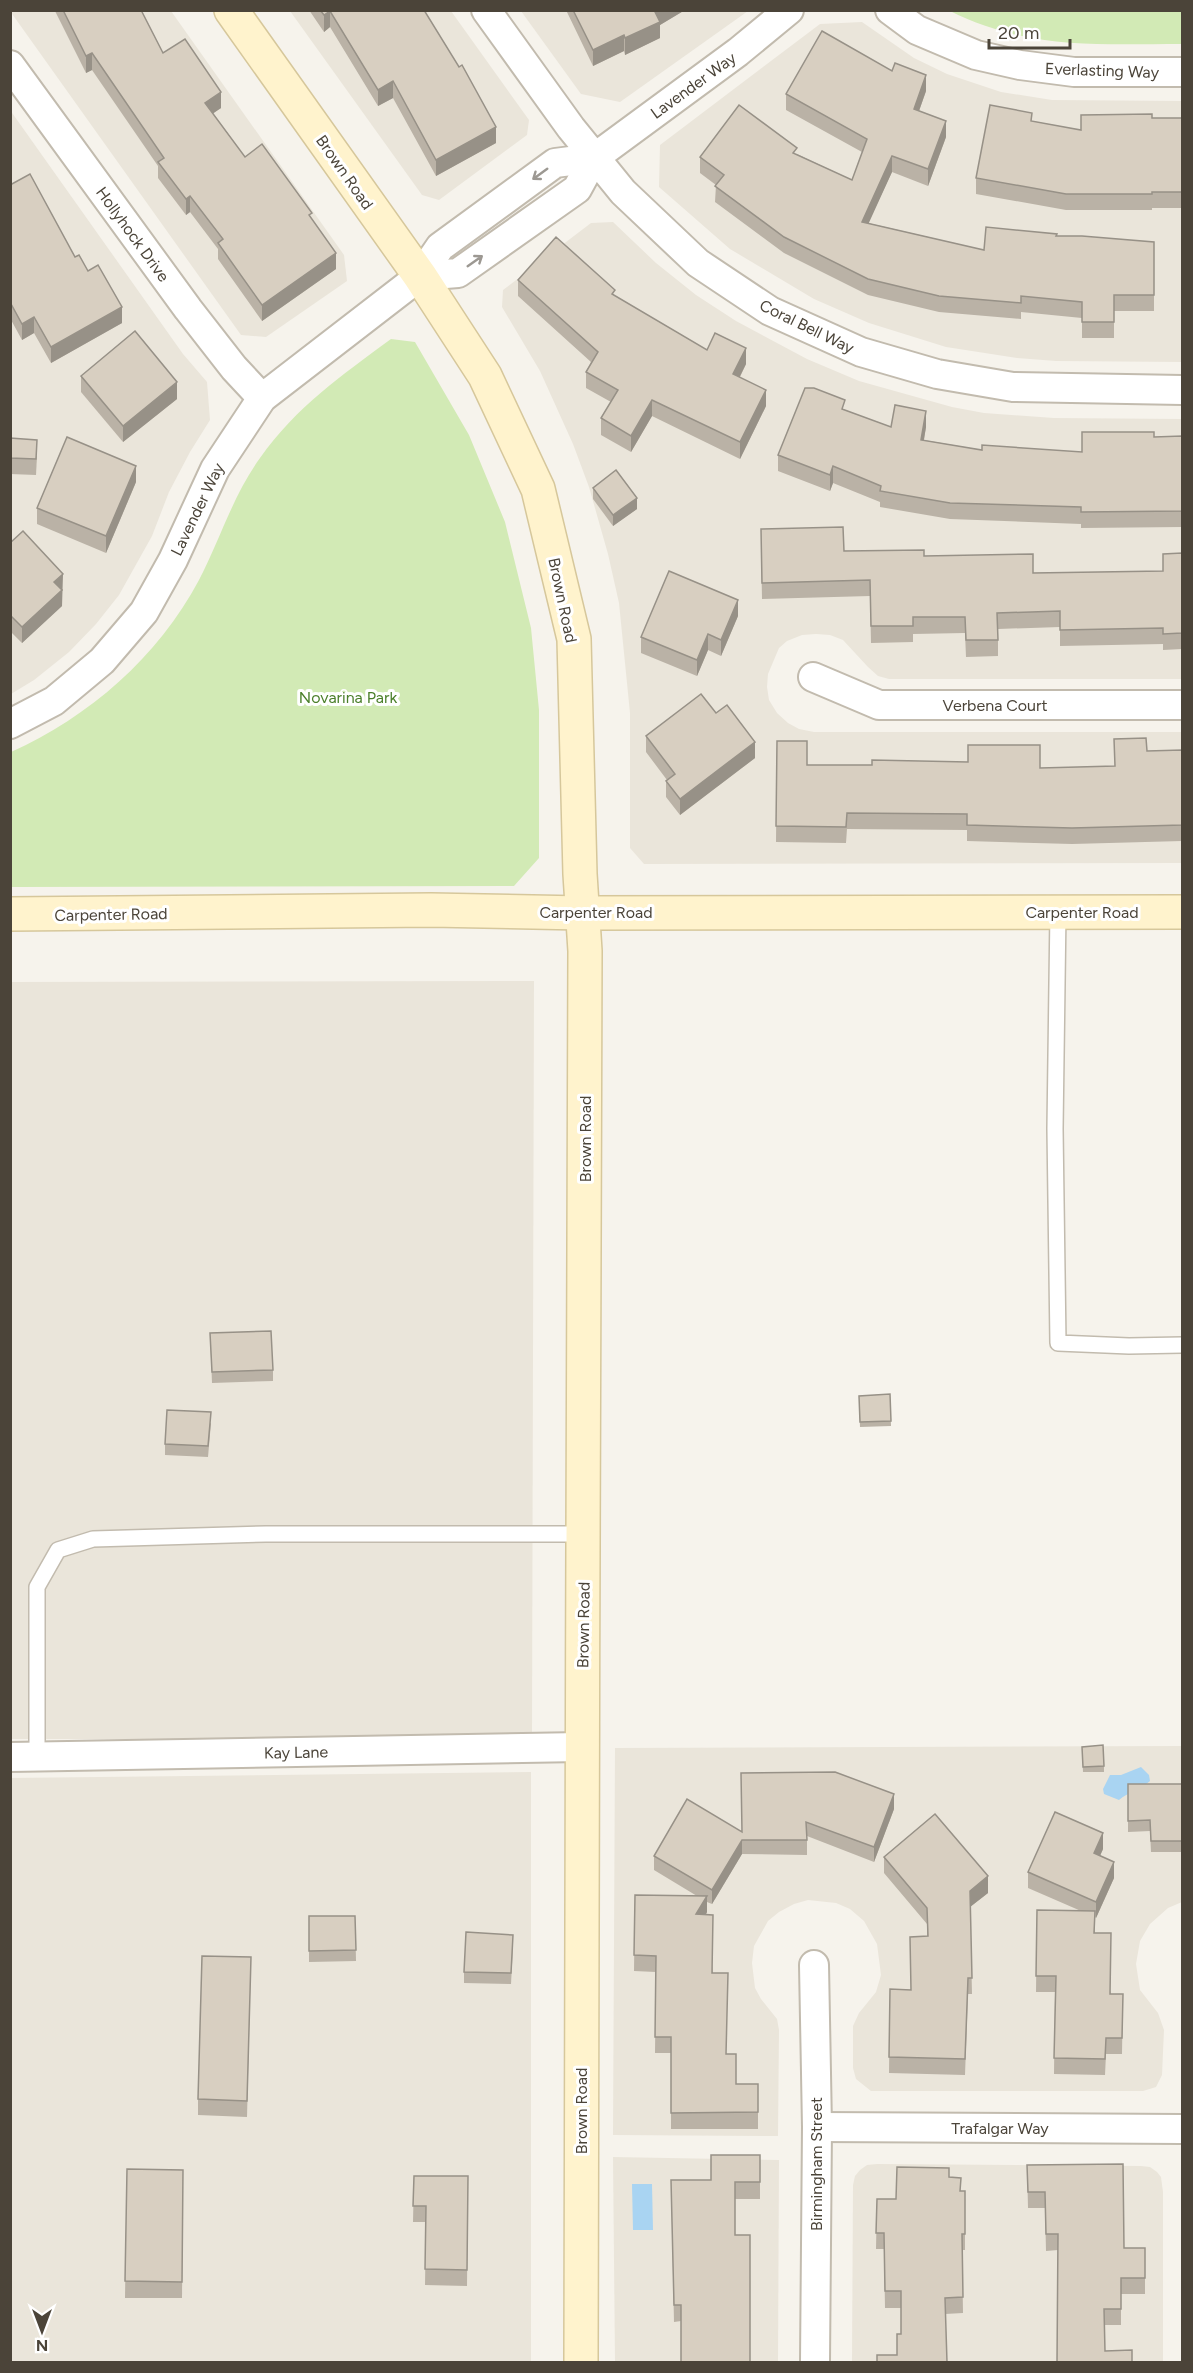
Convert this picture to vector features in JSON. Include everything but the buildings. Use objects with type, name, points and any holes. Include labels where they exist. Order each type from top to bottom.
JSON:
[{"type":"street","name":"Brown Road","points":[[231,10],[420,276],[485,376],[538,489],[574,639],[585,951],[581,2362]]},
{"type":"street","name":"Coral Bell Way","points":[[486,10],[594,158],[623,192],[698,263],[770,311],[861,352],[937,374],[1013,387],[1182,390]]},
{"type":"street","name":"Lavender Way","points":[[10,724],[54,701],[86,675],[102,661],[144,612],[173,560],[214,469],[262,398],[420,276],[440,247],[555,163],[594,158],[738,52],[789,10]]},
{"type":"street","name":"Everlasting Way","points":[[890,10],[917,30],[976,55],[1020,65],[1074,72],[1182,72]]},
{"type":"street","name":"Hollyhock Drive","points":[[10,65],[194,317],[234,368],[262,398]]},
{"type":"street","name":"Verbena Court","points":[[813,677],[879,705],[1182,705]]},
{"type":"street","name":"Carpenter Road","points":[[10,914],[431,910],[582,913],[1182,912]]},
{"type":"street","name":"Kay Lane","points":[[24,1757],[581,1747]]},
{"type":"street","name":"Birmingham Street","points":[[814,1965],[817,2127],[816,2362]]},
{"type":"street","name":"Trafalgar Way","points":[[817,2127],[1182,2129]]},
{"type":"lane","points":[[1058,911],[1054,1129],[1059,1343],[1129,1346],[1182,1345]]},
{"type":"lane","points":[[24,1757],[37,1587],[58,1550],[93,1539],[266,1534],[584,1534]]},
{"type":"shaded area","points":[[10,11],[171,11],[344,255],[347,281],[266,337],[241,335]]},
{"type":"shaded area","points":[[290,11],[451,11],[529,120],[527,135],[439,200],[422,195]]},
{"type":"shaded area","points":[[521,11],[748,11],[620,102],[581,94]]},
{"type":"shaded area","points":[[862,22],[914,58],[947,74],[1001,92],[1052,100],[1182,101],[1182,362],[1056,361],[1017,358],[946,347],[869,323],[814,299],[730,249],[659,187],[660,145],[820,24]]},
{"type":"shaded area","points":[[10,110],[183,354],[207,382],[210,420],[169,492],[152,536],[119,595],[96,624],[69,652],[34,680],[11,694]]},
{"type":"shaded area","points":[[613,222],[656,263],[696,295],[736,321],[807,359],[859,381],[952,407],[984,413],[1054,418],[1182,419],[1182,679],[889,679],[878,676],[843,640],[830,635],[816,634],[802,635],[787,641],[779,648],[768,674],[767,687],[769,700],[777,713],[799,729],[814,732],[1182,732],[1182,863],[644,864],[630,848],[630,713],[619,603],[608,554],[589,487],[573,444],[540,371],[502,307],[503,290],[591,223]]},
{"type":"shaded area","points":[[534,981],[532,1739],[11,1739],[10,982]]},
{"type":"shaded area","points":[[1182,1746],[1182,1902],[1168,1908],[1150,1924],[1140,1941],[1136,1964],[1140,1990],[1158,2013],[1164,2030],[1162,2075],[1156,2087],[1143,2091],[871,2091],[856,2079],[853,2068],[853,2026],[859,2013],[876,1992],[881,1975],[877,1944],[864,1921],[850,1909],[836,1903],[808,1900],[794,1904],[768,1921],[754,1946],[752,1963],[755,1988],[777,2019],[779,2030],[778,2136],[613,2135],[615,1748]]},
{"type":"shaded area","points":[[531,1772],[531,2362],[11,2362],[10,1778]]},
{"type":"shaded area","points":[[613,2157],[779,2160],[778,2362],[615,2362]]},
{"type":"shaded area","points":[[867,2165],[1150,2167],[1161,2177],[1163,2192],[1163,2362],[852,2362],[853,2185],[855,2176],[860,2170]]},
{"type":"green space","points":[[950,11],[1182,11],[1182,44],[1092,44],[1036,39],[979,24]]},
{"type":"green space","name":"Novarina Park","points":[[391,339],[415,342],[469,435],[505,522],[531,628],[539,710],[539,858],[514,886],[11,887],[11,752],[68,721],[119,682],[142,659],[182,608],[199,580],[242,487],[274,439],[321,393]]},
{"type":"water","points":[[1141,1767],[1149,1775],[1150,1781],[1146,1784],[1119,1800],[1104,1794],[1103,1789],[1110,1775],[1121,1775]]},
{"type":"water","points":[[632,2184],[652,2184],[653,2230],[633,2230]]}]
